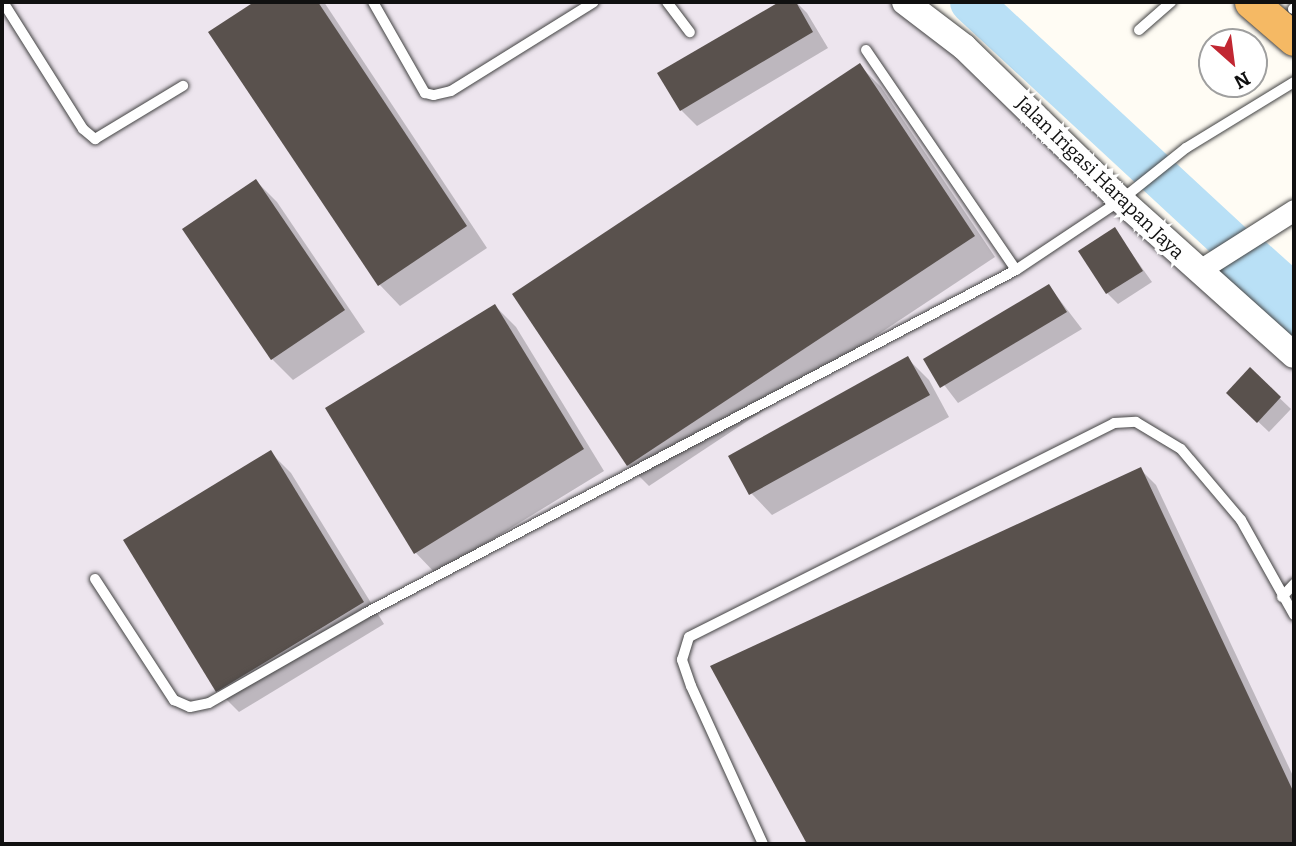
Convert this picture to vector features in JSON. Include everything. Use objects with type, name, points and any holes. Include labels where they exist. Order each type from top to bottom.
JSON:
[{"type":"highway","points":[[1251,2],[1292,14]]},
{"type":"street","name":"Jalan Irigasi Harapan Jaya","points":[[905,2],[964,47],[1121,200],[1294,355]]},
{"type":"street","points":[[1198,271],[1294,211]]},
{"type":"lane","points":[[3,2],[83,129],[95,139],[183,86]]},
{"type":"lane","points":[[378,3],[425,93],[434,95],[451,91],[594,2]]},
{"type":"lane","points":[[667,2],[690,32]]},
{"type":"lane","points":[[1139,30],[1171,2]]},
{"type":"lane","points":[[866,50],[1016,270]]},
{"type":"lane","points":[[95,579],[174,700],[201,706],[366,613],[1016,270],[1121,200],[1165,163],[1294,82]]},
{"type":"lane","points":[[763,844],[691,686],[682,660],[689,637],[1114,424],[1136,422],[1181,449],[1241,520],[1294,615]]},
{"type":"lane","points":[[1282,597],[1294,584]]},
{"type":"shaded area","points":[[2,2],[905,2],[1294,356],[1294,844],[2,844]]},
{"type":"water","points":[[1257,234],[1294,267],[1294,356],[1198,271]]},
{"type":"building","points":[[254,2],[318,2],[467,226],[378,286],[208,32]]},
{"type":"building","points":[[779,2],[796,2],[813,32],[680,111],[657,73]]},
{"type":"building","points":[[860,63],[975,236],[627,466],[512,294]]},
{"type":"building","points":[[256,179],[345,310],[271,360],[182,229]]},
{"type":"building","points":[[1115,227],[1143,271],[1106,294],[1078,251]]},
{"type":"building","points":[[1049,284],[1067,312],[940,388],[923,359]]},
{"type":"building","points":[[495,304],[584,449],[414,554],[325,408]]},
{"type":"building","points":[[908,356],[930,395],[749,495],[728,456]]},
{"type":"building","points":[[1250,367],[1281,397],[1257,423],[1226,393]]},
{"type":"building","points":[[271,450],[364,602],[216,692],[123,540]]},
{"type":"building","points":[[1141,467],[1294,793],[1294,844],[807,844],[710,666]]},
{"type":"waterway","points":[[971,2],[1294,301]]}]
